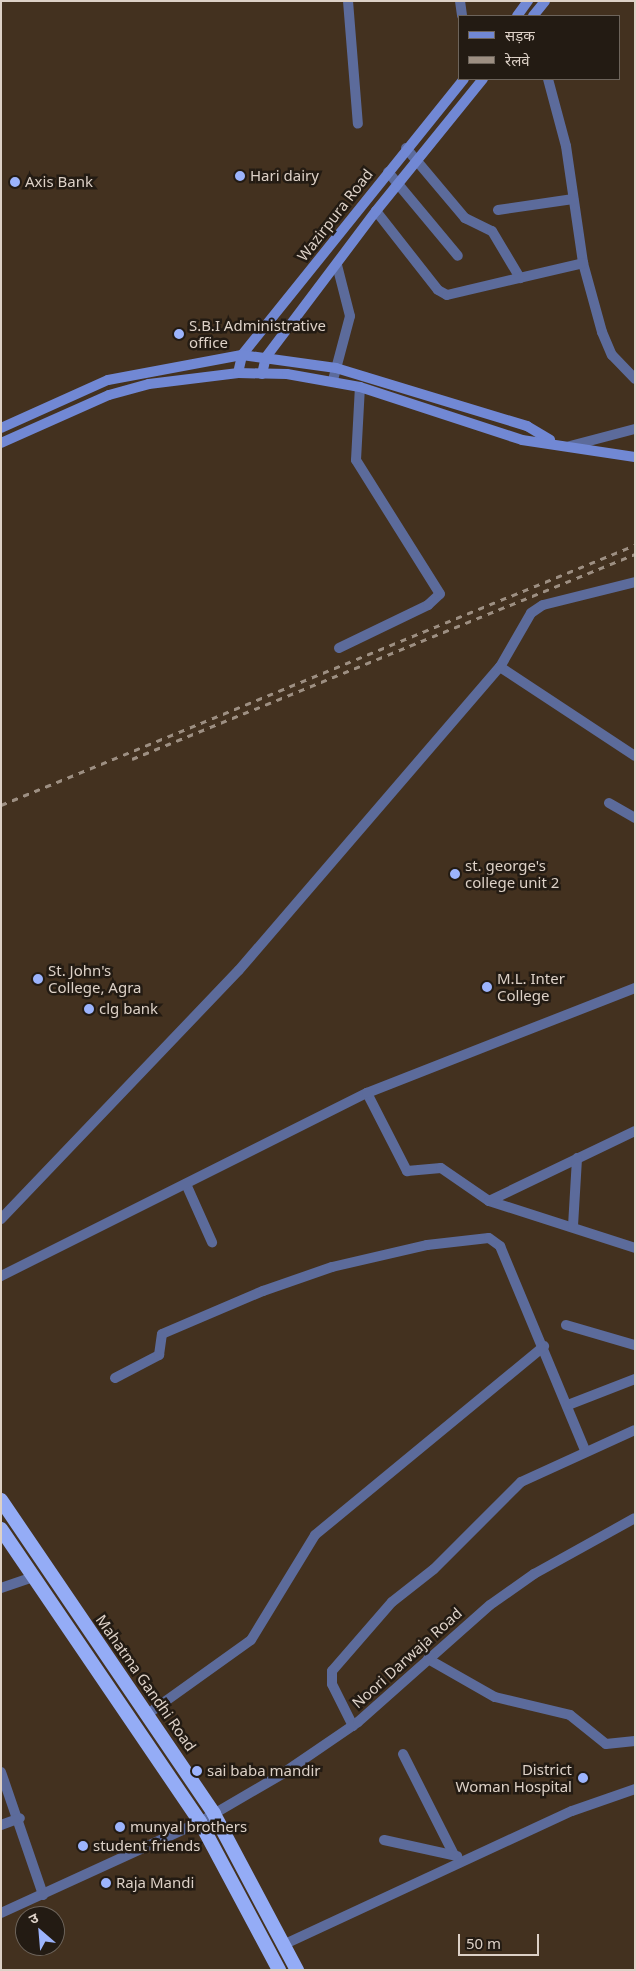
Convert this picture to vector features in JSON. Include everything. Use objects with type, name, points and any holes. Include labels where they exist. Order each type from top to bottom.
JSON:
[{"type":"highway","name":"Mahatma Gandhi Road","points":[[1,1500],[149,1713],[214,1814],[296,1970]]},
{"type":"highway","name":"Mahatma Gandhi Road","points":[[1,1529],[139,1726],[200,1822],[279,1970]]},
{"type":"main road","points":[[518,15],[528,1]]},
{"type":"main road","points":[[534,15],[545,1]]},
{"type":"main road","name":"Wazirpura Road","points":[[238,373],[242,355],[406,148],[463,80]]},
{"type":"main road","name":"Wazirpura Road","points":[[262,374],[266,357],[376,211],[482,80]]},
{"type":"main road","points":[[1,428],[108,380],[242,355],[336,368],[527,426],[551,440],[570,446],[635,457]]},
{"type":"main road","points":[[1,444],[109,395],[149,384],[238,373],[333,380],[522,440],[551,440]]},
{"type":"street","points":[[348,1],[358,124]]},
{"type":"street","points":[[460,1],[462,15]]},
{"type":"street","points":[[548,80],[566,146],[582,263],[607,346],[635,379]]},
{"type":"street","points":[[406,148],[465,218],[492,231],[520,278]]},
{"type":"street","points":[[388,172],[458,256]]},
{"type":"street","points":[[498,210],[573,199]]},
{"type":"street","points":[[376,211],[440,293],[458,295],[582,263]]},
{"type":"street","points":[[333,380],[350,316],[337,265]]},
{"type":"street","points":[[339,648],[428,605],[440,594],[356,460],[360,387]]},
{"type":"street","points":[[570,446],[635,429]]},
{"type":"street","points":[[1,1219],[238,970],[500,667],[520,626],[542,605],[635,582]]},
{"type":"street","points":[[500,667],[635,756]]},
{"type":"street","points":[[609,804],[635,818]]},
{"type":"street","points":[[1,1276],[367,1092],[635,988]]},
{"type":"street","points":[[367,1092],[404,1169],[441,1168],[489,1201],[572,1226],[635,1248]]},
{"type":"street","points":[[489,1201],[635,1131]]},
{"type":"street","points":[[572,1226],[577,1158]]},
{"type":"street","points":[[186,1184],[212,1242]]},
{"type":"street","points":[[115,1378],[158,1355],[162,1334],[263,1291],[332,1267],[477,1238],[489,1238],[500,1246],[544,1346],[585,1450]]},
{"type":"street","points":[[566,1325],[635,1345]]},
{"type":"street","points":[[149,1713],[251,1640],[321,1530],[544,1346]]},
{"type":"street","points":[[568,1405],[635,1380]]},
{"type":"street","points":[[353,1726],[330,1679],[338,1664],[392,1602],[434,1568],[507,1493],[538,1472],[585,1450],[635,1430]]},
{"type":"street","name":"Noori Darwaja Road","points":[[1,1912],[43,1895],[214,1814],[353,1726],[428,1659],[534,1574],[635,1518]]},
{"type":"street","points":[[1,1588],[33,1577]]},
{"type":"street","points":[[428,1659],[495,1697],[570,1715],[606,1744],[635,1741]]},
{"type":"street","points":[[403,1754],[453,1853]]},
{"type":"street","points":[[1,1772],[20,1818],[43,1895]]},
{"type":"street","points":[[284,1944],[462,1859],[635,1789]]},
{"type":"street","points":[[1,1824],[20,1818]]},
{"type":"street","points":[[384,1840],[453,1853],[462,1859]]},
{"type":"railway","points":[[1,805],[635,545]]},
{"type":"railway","points":[[132,759],[635,554]]},
{"type":"place","name":"Hari dairy","points":[[240,176]]},
{"type":"place","name":"Axis Bank","points":[[15,182]]},
{"type":"place","name":"S.B.I Administrative office","points":[[179,334]]},
{"type":"place","name":"st. george's college unit 2","points":[[455,874]]},
{"type":"place","name":"St. John's College, Agra","points":[[38,979]]},
{"type":"place","name":"M.L. Inter College","points":[[487,987]]},
{"type":"place","name":"clg bank","points":[[89,1009]]},
{"type":"place","name":"sai baba mandir","points":[[197,1771]]},
{"type":"place","name":"District Woman Hospital","points":[[583,1778]]},
{"type":"place","name":"munyal brothers","points":[[120,1827]]},
{"type":"place","name":"student friends","points":[[83,1846]]},
{"type":"place","name":"Raja Mandi","points":[[106,1883]]}]
